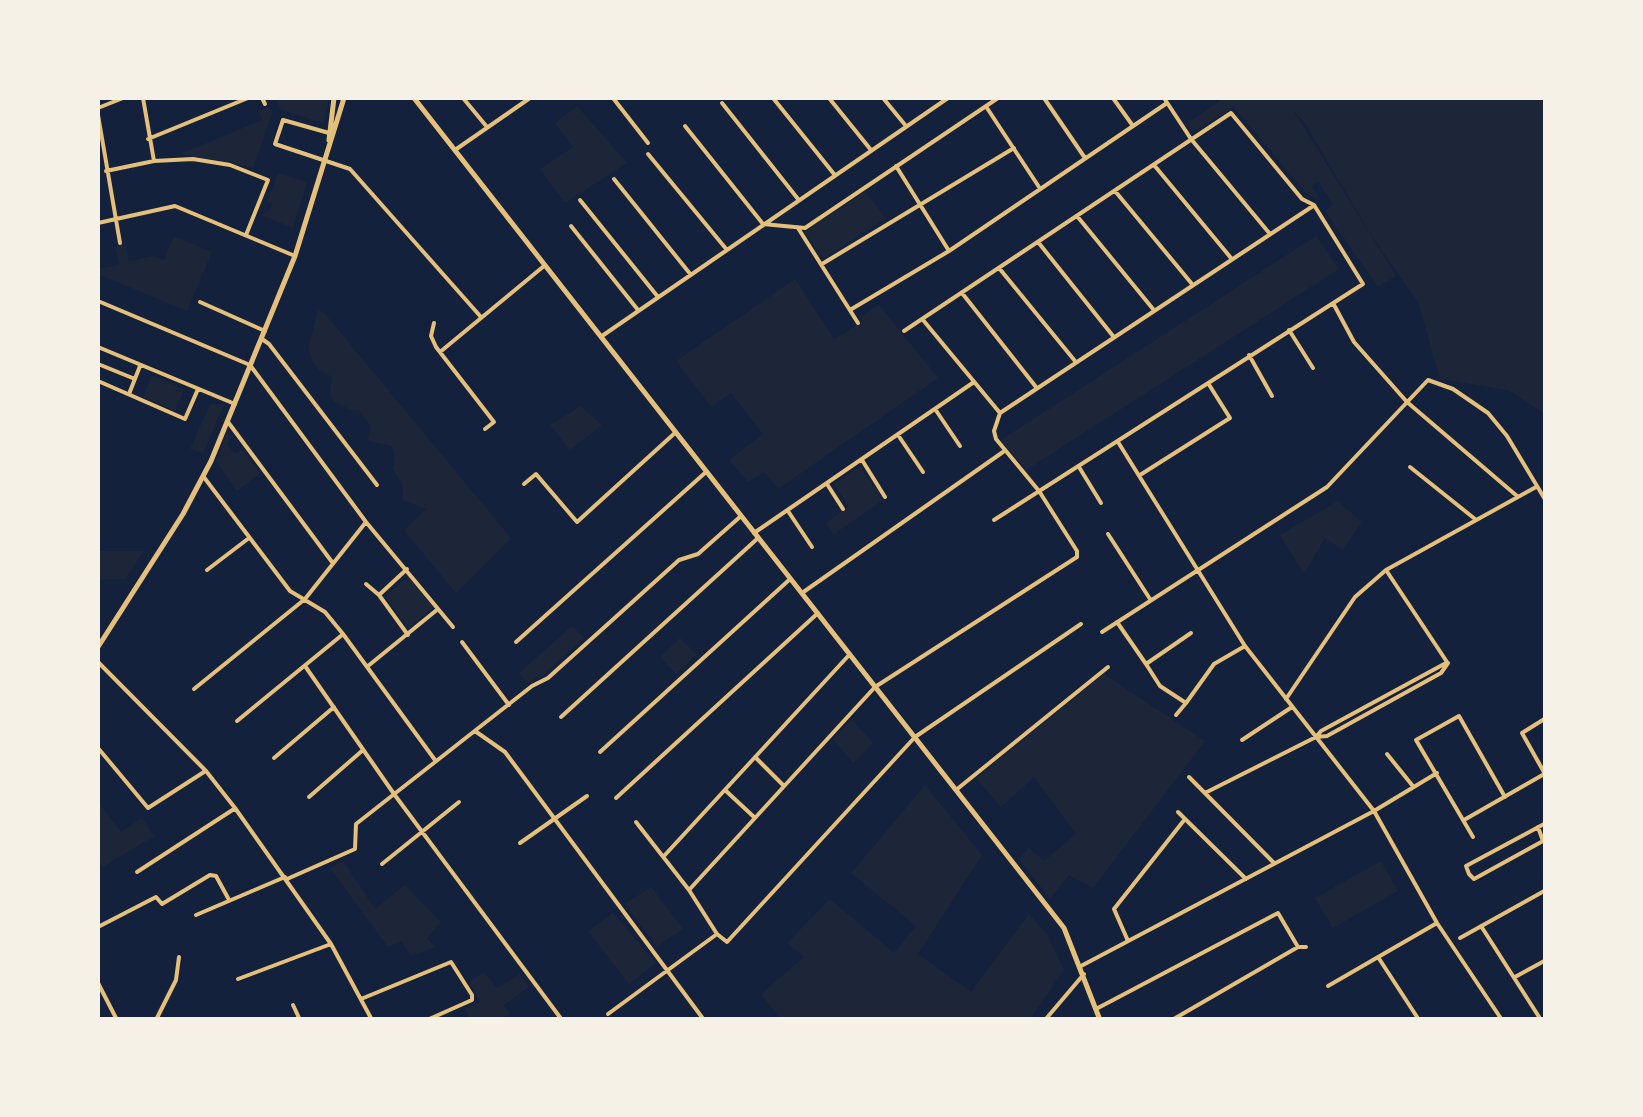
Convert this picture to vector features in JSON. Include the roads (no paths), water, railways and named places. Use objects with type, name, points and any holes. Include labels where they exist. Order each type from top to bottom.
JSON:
[{"type":"street","points":[[120,243],[98,111],[123,98]]},
{"type":"street","points":[[143,98],[154,161]]},
{"type":"street","points":[[148,140],[248,98]]},
{"type":"street","points":[[262,98],[265,104]]},
{"type":"street","points":[[98,647],[182,514],[228,422],[295,256],[330,143],[334,98]]},
{"type":"street","points":[[331,134],[344,98]]},
{"type":"street","points":[[414,98],[1064,928],[1100,1020]]},
{"type":"street","points":[[463,98],[487,127]]},
{"type":"street","points":[[513,98],[519,105]]},
{"type":"street","points":[[455,150],[530,98]]},
{"type":"street","points":[[613,98],[648,143]]},
{"type":"street","points":[[773,98],[834,174]]},
{"type":"street","points":[[829,98],[871,150]]},
{"type":"street","points":[[883,98],[906,126]]},
{"type":"street","points":[[935,98],[940,103]]},
{"type":"street","points":[[602,336],[948,98]]},
{"type":"street","points":[[684,126],[762,224],[806,228],[998,98]]},
{"type":"street","points":[[1044,98],[1085,158]]},
{"type":"street","points":[[1113,98],[1133,126]]},
{"type":"street","points":[[850,310],[950,251],[1166,100],[1191,139],[1270,234]]},
{"type":"street","points":[[722,102],[798,199]]},
{"type":"street","points":[[986,106],[1039,187]]},
{"type":"street","points":[[904,331],[1231,113],[1302,199],[1314,205],[1363,284],[994,520]]},
{"type":"street","points":[[331,134],[284,120],[275,144],[350,168],[481,317]]},
{"type":"street","points":[[822,264],[1014,148]]},
{"type":"street","points":[[648,154],[726,250]]},
{"type":"street","points":[[106,171],[178,158],[213,162],[268,180],[246,235]]},
{"type":"street","points":[[1154,165],[1232,259]]},
{"type":"street","points":[[896,166],[950,251]]},
{"type":"street","points":[[614,179],[691,275]]},
{"type":"street","points":[[1115,191],[1193,286]]},
{"type":"street","points":[[580,200],[658,297]]},
{"type":"street","points":[[689,890],[875,687],[1078,554],[1039,491],[1004,451],[994,430],[1000,413],[1314,205]]},
{"type":"street","points":[[98,223],[175,206],[295,256]]},
{"type":"street","points":[[1077,216],[1154,310]]},
{"type":"street","points":[[571,226],[638,310]]},
{"type":"street","points":[[798,228],[858,324]]},
{"type":"street","points":[[1038,242],[1114,336]]},
{"type":"street","points":[[440,352],[546,265]]},
{"type":"street","points":[[999,268],[1076,362]]},
{"type":"street","points":[[962,292],[1036,388]]},
{"type":"street","points":[[98,301],[250,365],[366,522],[452,627]]},
{"type":"street","points":[[200,302],[265,331]]},
{"type":"street","points":[[1333,303],[1354,342],[1407,402],[1517,496]]},
{"type":"street","points":[[922,318],[1000,413]]},
{"type":"street","points":[[434,322],[431,336],[440,352],[494,422],[485,430]]},
{"type":"street","points":[[1289,330],[1313,368]]},
{"type":"street","points":[[262,339],[376,485]]},
{"type":"street","points":[[98,347],[235,404]]},
{"type":"street","points":[[1249,356],[1272,396]]},
{"type":"street","points":[[98,364],[135,379]]},
{"type":"street","points":[[129,394],[141,365]]},
{"type":"street","points":[[1102,632],[1327,487],[1428,380],[1452,389],[1488,413],[1546,501]]},
{"type":"street","points":[[98,381],[185,420],[198,389]]},
{"type":"street","points":[[561,717],[756,536],[974,382]]},
{"type":"street","points":[[1140,476],[1230,418],[1208,383]]},
{"type":"street","points":[[935,409],[960,446]]},
{"type":"street","points":[[228,422],[332,562]]},
{"type":"street","points":[[524,484],[536,474],[577,522],[676,432]]},
{"type":"street","points":[[898,435],[923,472]]},
{"type":"street","points":[[1118,442],[1246,646],[1374,811],[1437,923],[1502,1020]]},
{"type":"street","points":[[802,593],[1004,451]]},
{"type":"street","points":[[862,460],[886,497]]},
{"type":"street","points":[[1410,467],[1475,519]]},
{"type":"street","points":[[1079,468],[1101,503]]},
{"type":"street","points":[[516,642],[706,472]]},
{"type":"street","points":[[203,476],[290,592],[325,612],[343,634],[435,760]]},
{"type":"street","points":[[827,484],[843,509]]},
{"type":"street","points":[[1286,699],[1356,597],[1386,570],[1537,487]]},
{"type":"street","points":[[788,511],[812,547]]},
{"type":"street","points":[[196,915],[228,898],[356,849],[356,824],[474,730],[548,678],[679,560],[698,554],[740,516]]},
{"type":"street","points":[[194,689],[305,599],[366,522]]},
{"type":"street","points":[[1108,534],[1150,599]]},
{"type":"street","points":[[207,570],[249,538]]},
{"type":"street","points":[[379,595],[406,569]]},
{"type":"street","points":[[1206,793],[1316,737],[1327,736],[1441,673],[1448,663],[1386,570]]},
{"type":"street","points":[[600,752],[790,578]]},
{"type":"street","points":[[366,584],[379,595],[408,635]]},
{"type":"street","points":[[368,666],[439,609]]},
{"type":"street","points":[[616,798],[818,613]]},
{"type":"street","points":[[1118,622],[1160,686],[1186,703]]},
{"type":"street","points":[[636,822],[726,942],[915,737],[1081,624]]},
{"type":"street","points":[[1146,664],[1192,633]]},
{"type":"street","points":[[238,721],[343,634]]},
{"type":"street","points":[[462,642],[509,705]]},
{"type":"street","points":[[1176,715],[1214,664],[1246,646]]},
{"type":"street","points":[[664,856],[850,654]]},
{"type":"street","points":[[98,662],[206,771],[235,808],[331,944],[372,1020]]},
{"type":"street","points":[[305,666],[394,794],[562,1020]]},
{"type":"street","points":[[956,790],[1108,667]]},
{"type":"street","points":[[1242,740],[1292,706]]},
{"type":"street","points":[[274,758],[334,707]]},
{"type":"street","points":[[1473,838],[1416,740],[1459,716],[1505,797]]},
{"type":"street","points":[[1464,820],[1545,774],[1522,733],[1546,718]]},
{"type":"street","points":[[474,730],[505,752],[704,1020]]},
{"type":"street","points":[[98,748],[148,808],[206,771]]},
{"type":"street","points":[[308,797],[363,750]]},
{"type":"street","points":[[1387,754],[1413,786]]},
{"type":"street","points":[[755,757],[783,784]]},
{"type":"street","points":[[1081,966],[1374,811],[1436,773]]},
{"type":"street","points":[[1189,777],[1274,864]]},
{"type":"street","points":[[725,790],[754,817]]},
{"type":"street","points":[[520,843],[587,796]]},
{"type":"street","points":[[382,864],[458,802]]},
{"type":"street","points":[[138,872],[235,808]]},
{"type":"street","points":[[1178,812],[1246,879]]},
{"type":"street","points":[[1128,940],[1114,909],[1185,818]]},
{"type":"street","points":[[1538,828],[1543,841],[1474,879],[1466,866],[1546,823]]},
{"type":"street","points":[[98,927],[156,896],[162,904],[210,875],[216,876],[228,898]]},
{"type":"street","points":[[1460,938],[1546,890]]},
{"type":"street","points":[[1096,1009],[1278,913],[1298,947]]},
{"type":"street","points":[[1328,986],[1437,923]]},
{"type":"street","points":[[1481,926],[1541,1020]]},
{"type":"street","points":[[608,1014],[717,934]]},
{"type":"street","points":[[238,979],[331,944]]},
{"type":"street","points":[[1172,1020],[1298,947],[1306,947]]},
{"type":"street","points":[[1378,957],[1419,1020]]},
{"type":"street","points":[[156,1020],[176,980],[179,958]]},
{"type":"street","points":[[1515,977],[1546,960]]},
{"type":"street","points":[[361,999],[445,963],[454,964],[472,1000],[428,1020]]},
{"type":"street","points":[[1045,1020],[1084,973]]},
{"type":"street","points":[[98,983],[117,1020]]},
{"type":"street","points":[[98,1003],[106,998]]},
{"type":"street","points":[[293,1004],[300,1020]]}]
